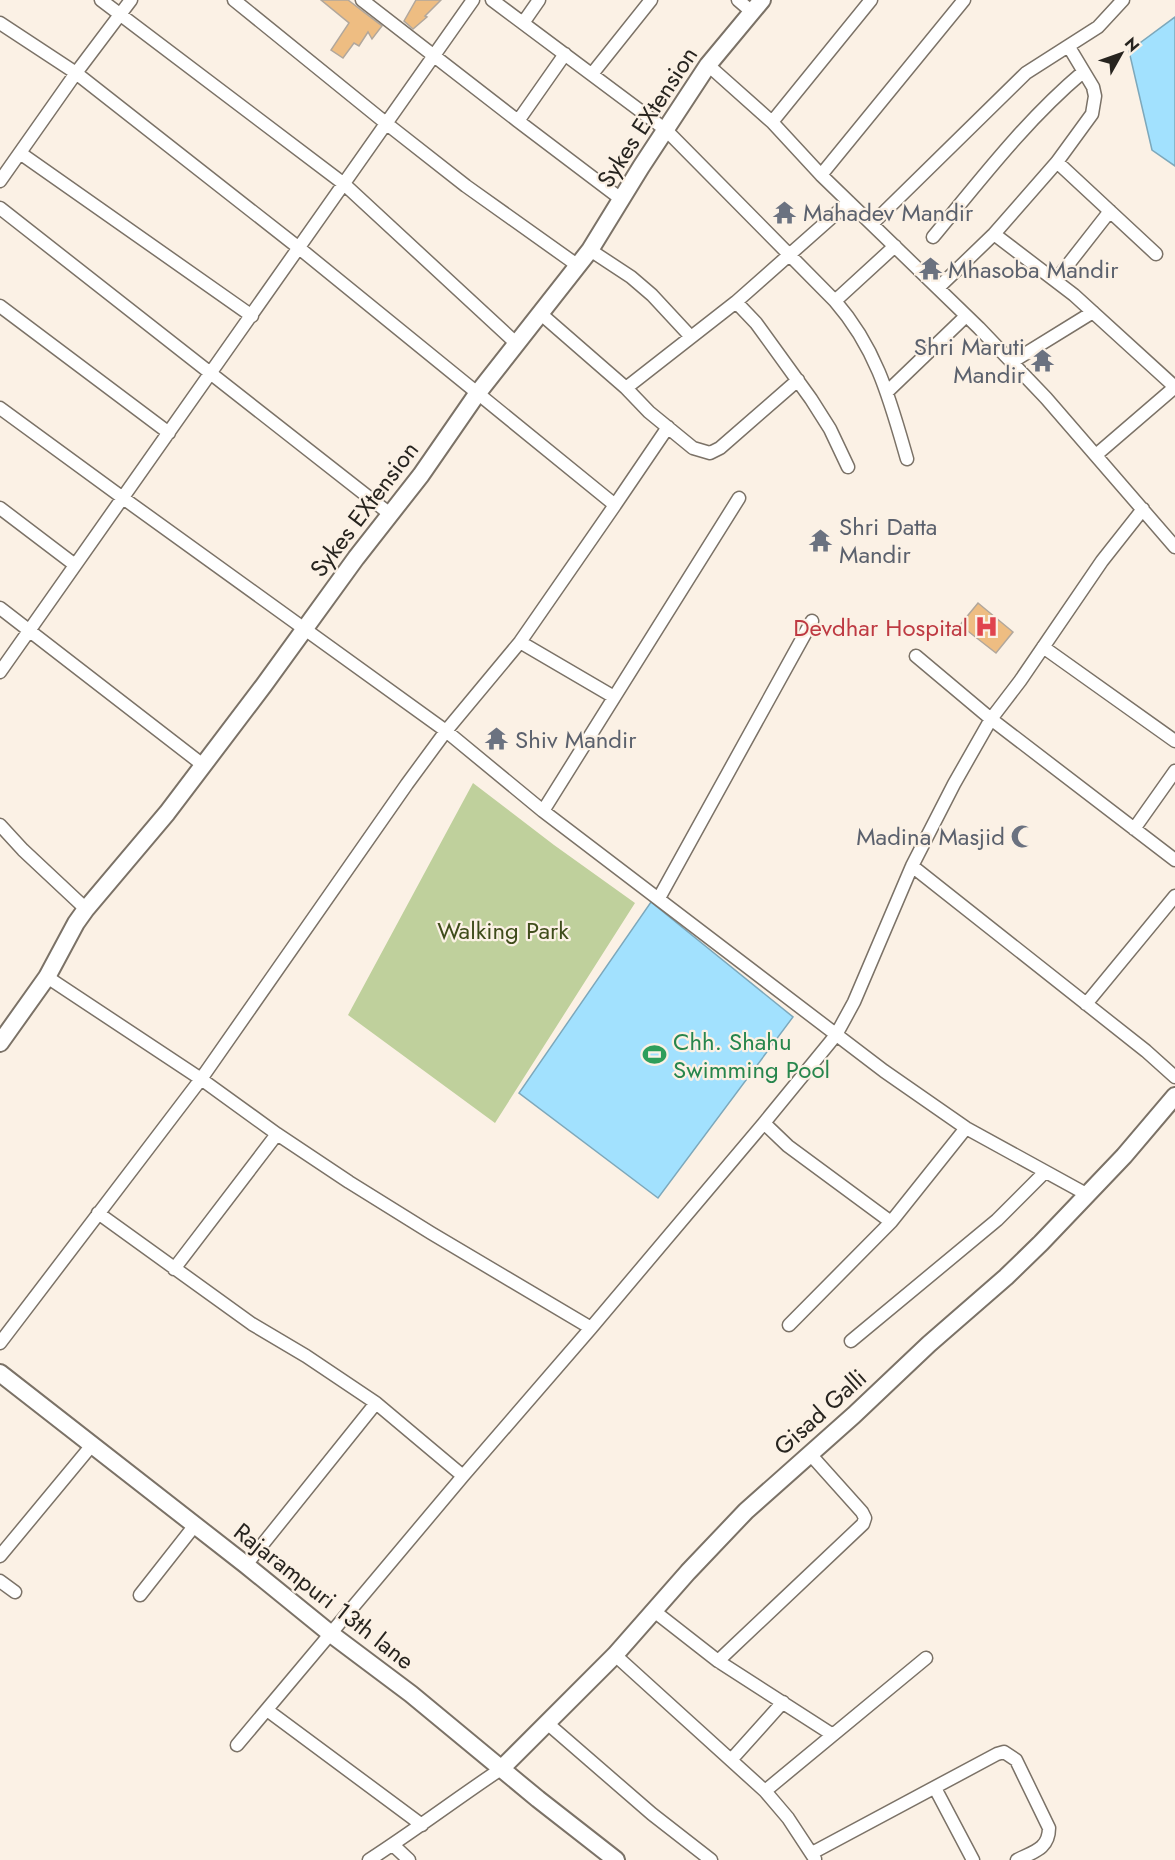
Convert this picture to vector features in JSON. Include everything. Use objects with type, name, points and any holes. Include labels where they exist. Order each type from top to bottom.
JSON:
[{"type":"street","points":[[101,0],[344,184],[517,344]]},
{"type":"street","points":[[0,181],[131,0]]},
{"type":"street","points":[[234,0],[466,186],[577,265]]},
{"type":"street","points":[[362,0],[621,199]]},
{"type":"street","points":[[0,672],[473,0]]},
{"type":"street","points":[[492,0],[666,130],[835,301],[848,316],[870,352],[888,391],[908,459]]},
{"type":"street","points":[[523,23],[539,0]]},
{"type":"street","points":[[592,74],[651,0]]},
{"type":"street","points":[[738,0],[757,6]]},
{"type":"street","points":[[772,122],[871,0]]},
{"type":"street","points":[[821,175],[964,0]]},
{"type":"street","points":[[872,224],[1026,74],[1098,27],[1123,0]]},
{"type":"street","name":"Sykes EXtension","points":[[0,1043],[47,977],[86,909],[167,813],[356,558],[421,475],[477,394],[591,250],[621,199],[708,65],[757,6]]},
{"type":"street","points":[[0,24],[76,73],[299,248],[615,505]]},
{"type":"street","points":[[938,288],[994,234],[1057,162],[1092,114],[1095,106],[1093,87],[1069,47]]},
{"type":"street","points":[[518,121],[565,54]]},
{"type":"street","points":[[708,65],[772,122],[821,175],[1012,362],[1175,547]]},
{"type":"street","points":[[933,237],[1025,126],[1054,96],[1083,72]]},
{"type":"street","points":[[21,153],[252,316]]},
{"type":"street","points":[[1057,162],[1156,254]]},
{"type":"street","points":[[626,388],[736,302],[849,202]]},
{"type":"street","points":[[0,208],[390,514]]},
{"type":"street","points":[[1056,280],[1110,210]]},
{"type":"street","points":[[994,234],[1056,280],[1175,387],[1096,455]]},
{"type":"street","points":[[835,301],[895,246]]},
{"type":"street","points":[[591,250],[631,277],[652,295],[692,338]]},
{"type":"street","points":[[736,302],[756,323],[798,380],[830,429],[848,467]]},
{"type":"street","points":[[0,306],[168,434]]},
{"type":"street","points":[[1012,362],[1093,312]]},
{"type":"street","points":[[541,314],[626,388],[649,412],[693,448],[710,453],[720,448],[798,380]]},
{"type":"street","points":[[888,391],[966,316]]},
{"type":"street","points":[[0,408],[446,731],[543,810],[884,1071],[966,1128],[1088,1195]]},
{"type":"street","points":[[0,1343],[201,1079],[446,731],[520,642],[668,427]]},
{"type":"street","points":[[543,810],[739,498]]},
{"type":"street","points":[[0,508],[75,566]]},
{"type":"street","points":[[237,1745],[836,1035],[854,1002],[912,866],[954,784],[991,719],[1020,681],[1101,561],[1143,509]]},
{"type":"street","points":[[0,608],[203,765]]},
{"type":"street","points":[[659,898],[812,621]]},
{"type":"street","points":[[520,642],[614,697]]},
{"type":"street","points":[[1043,647],[1175,741]]},
{"type":"street","points":[[916,656],[991,719],[1175,860]]},
{"type":"street","points":[[1134,829],[1175,771]]},
{"type":"street","points":[[0,825],[23,850],[86,909]]},
{"type":"street","points":[[912,866],[1146,1051],[1175,1077]]},
{"type":"street","points":[[1086,1004],[1175,896]]},
{"type":"street","points":[[47,977],[201,1079],[349,1182],[591,1328]]},
{"type":"street","name":"Gisad Galli","points":[[501,1769],[615,1655],[688,1572],[746,1511],[1006,1277],[1088,1195],[1175,1096]]},
{"type":"street","points":[[764,1123],[788,1146],[891,1222]]},
{"type":"street","points":[[789,1325],[891,1222],[966,1128]]},
{"type":"street","points":[[174,1269],[277,1134]]},
{"type":"street","points":[[851,1341],[997,1220],[1045,1172]]},
{"type":"street","points":[[98,1214],[252,1324],[306,1356],[376,1403],[463,1476]]},
{"type":"street","name":"Rajarampuri 13th lane","points":[[0,1373],[331,1634],[411,1694],[616,1860]]},
{"type":"street","points":[[246,1565],[376,1403]]},
{"type":"street","points":[[0,1556],[92,1445]]},
{"type":"street","points":[[718,1661],[863,1524],[865,1518],[862,1512],[810,1454]]},
{"type":"street","points":[[140,1595],[195,1525]]},
{"type":"street","points":[[0,1581],[15,1592]]},
{"type":"street","points":[[654,1611],[718,1661],[833,1735]]},
{"type":"street","points":[[615,1655],[765,1791],[788,1818],[814,1856],[997,1754],[1005,1752],[1016,1760],[1049,1828],[1049,1837],[1044,1845],[1017,1860]]},
{"type":"street","points":[[765,1791],[926,1658]]},
{"type":"street","points":[[731,1760],[783,1702]]},
{"type":"street","points":[[267,1710],[422,1825]]},
{"type":"street","points":[[547,1723],[651,1814],[711,1860]]},
{"type":"street","points":[[369,1860],[501,1769]]},
{"type":"street","points":[[935,1788],[973,1860]]},
{"type":"street","points":[[393,1845],[409,1860]]},
{"type":"green space","name":"Walking Park","points":[[473,783],[635,903],[495,1123],[348,1015]]},
{"type":"water","points":[[1175,17],[1175,166],[1152,150],[1129,51]]},
{"type":"water","name":"Chh. Shahu Swimming Pool","points":[[651,902],[793,1017],[658,1198],[519,1093]]},
{"type":"building","points":[[321,0],[348,0],[382,26],[372,39],[368,32],[359,46],[354,43],[343,58],[331,50],[349,23]]},
{"type":"building","points":[[416,0],[441,0],[413,29],[404,21]]},
{"type":"building","points":[[978,603],[1013,632],[996,653],[960,625]]},
{"type":"place","name":"Mahadev Mandir","points":[[785,212]]},
{"type":"place","name":"Mhasoba Mandir","points":[[930,269]]},
{"type":"place","name":"Shri Maruti Mandir","points":[[1043,360]]},
{"type":"place","name":"Shri Datta Mandir","points":[[821,540]]},
{"type":"place","name":"Devdhar Hospital","points":[[986,627]]},
{"type":"place","name":"Shiv Mandir","points":[[497,739]]},
{"type":"place","name":"Madina Masjid","points":[[1023,836]]},
{"type":"place","name":"Chh. Shahu Swimming Pool","points":[[655,1055]]}]
